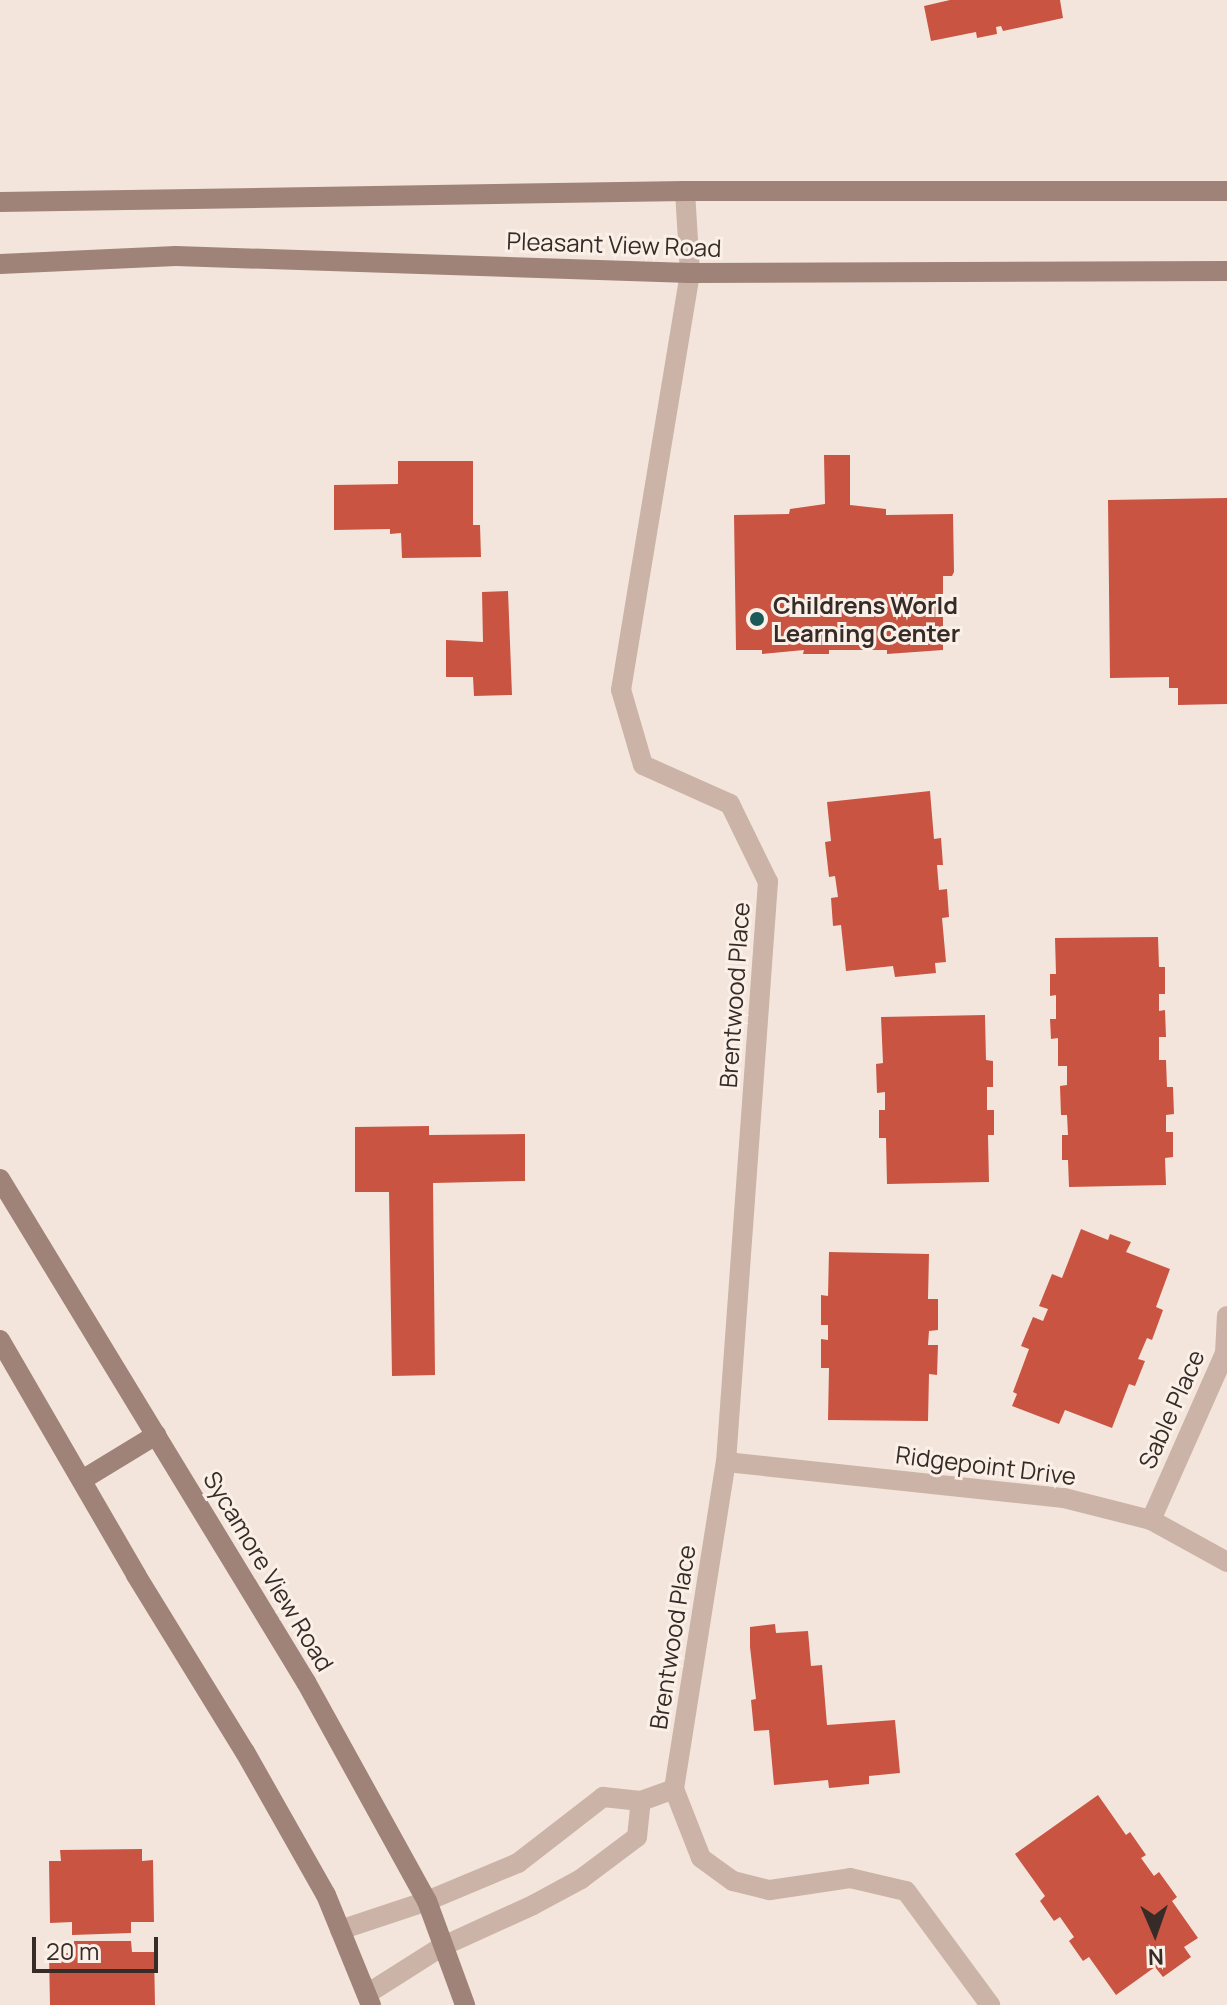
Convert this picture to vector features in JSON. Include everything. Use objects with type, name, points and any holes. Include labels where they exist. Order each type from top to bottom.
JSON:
[{"type":"main road","name":"Pleasant View Road","points":[[0,202],[685,191],[1227,191]]},
{"type":"main road","name":"Pleasant View Road","points":[[0,264],[176,256],[690,273],[1227,271]]},
{"type":"main road","name":"Sycamore View Road","points":[[0,1179],[306,1682],[427,1901],[441,1947],[465,2005]]},
{"type":"main road","points":[[0,1340],[245,1752],[326,1895],[369,2000]]},
{"type":"main road","points":[[82,1480],[156,1435]]},
{"type":"street","name":"Brentwood Place","points":[[674,1789],[726,1462],[768,882],[730,804],[643,765],[621,690],[690,273],[685,191]]},
{"type":"street","name":"Sable Place","points":[[1151,1520],[1225,1353],[1227,1316]]},
{"type":"street","name":"Ridgepoint Drive","points":[[726,1462],[1064,1498],[1151,1520],[1227,1562]]},
{"type":"street","points":[[340,1930],[427,1901],[518,1863],[603,1797],[641,1801],[674,1789],[701,1858],[733,1881],[770,1890],[850,1878],[906,1891],[990,2005]]},
{"type":"street","points":[[369,2000],[441,1947],[533,1905],[581,1879],[637,1837],[641,1801]]},
{"type":"building","points":[[950,0],[1060,0],[1063,18],[1003,31],[1001,26],[996,27],[997,34],[977,38],[976,32],[931,41],[924,6]]},
{"type":"building","points":[[824,455],[850,455],[850,505],[886,509],[886,515],[953,514],[954,572],[952,576],[943,576],[943,650],[887,654],[887,650],[829,650],[829,654],[803,654],[804,650],[762,654],[762,650],[736,650],[734,515],[789,514],[790,509],[825,504]]},
{"type":"building","points":[[398,461],[473,461],[473,525],[480,525],[481,557],[402,558],[401,533],[390,534],[390,529],[334,530],[334,485],[398,484]]},
{"type":"building","points":[[1227,498],[1227,704],[1178,705],[1178,688],[1169,688],[1169,677],[1110,678],[1108,500]]},
{"type":"building","points":[[508,591],[512,695],[474,696],[473,677],[446,677],[446,640],[483,642],[482,592]]},
{"type":"building","points":[[930,791],[934,839],[941,838],[943,865],[937,865],[939,890],[947,889],[949,917],[942,918],[946,962],[935,963],[936,973],[895,977],[893,966],[846,971],[841,925],[833,926],[831,898],[838,897],[835,876],[829,877],[825,842],[831,841],[827,802]]},
{"type":"building","points":[[1158,937],[1159,967],[1165,967],[1165,994],[1159,994],[1159,1011],[1165,1010],[1166,1037],[1159,1037],[1159,1060],[1166,1060],[1167,1087],[1173,1087],[1174,1114],[1166,1115],[1166,1132],[1173,1132],[1173,1157],[1165,1158],[1166,1185],[1069,1187],[1068,1160],[1062,1160],[1062,1135],[1068,1135],[1067,1115],[1061,1115],[1060,1086],[1067,1085],[1067,1066],[1058,1066],[1058,1038],[1051,1039],[1050,1019],[1056,1019],[1056,995],[1050,996],[1050,974],[1056,974],[1055,938]]},
{"type":"building","points":[[985,1015],[986,1060],[993,1061],[993,1087],[987,1087],[987,1110],[994,1110],[994,1135],[988,1135],[989,1182],[887,1184],[886,1138],[879,1138],[879,1110],[885,1110],[885,1092],[877,1093],[876,1064],[883,1063],[881,1017]]},
{"type":"building","points":[[429,1126],[429,1135],[525,1134],[525,1181],[433,1183],[435,1375],[392,1376],[389,1192],[355,1192],[355,1127]]},
{"type":"building","points":[[1081,1229],[1108,1240],[1110,1234],[1131,1242],[1126,1252],[1170,1269],[1156,1307],[1163,1310],[1152,1340],[1147,1338],[1138,1359],[1145,1361],[1135,1386],[1129,1384],[1112,1428],[1065,1410],[1059,1424],[1012,1406],[1017,1394],[1013,1392],[1029,1349],[1021,1346],[1033,1317],[1043,1321],[1048,1309],[1039,1306],[1052,1274],[1062,1278]]},
{"type":"building","points":[[829,1252],[929,1254],[928,1299],[938,1299],[938,1330],[929,1331],[928,1345],[938,1345],[937,1375],[929,1374],[928,1421],[828,1420],[829,1368],[821,1368],[821,1339],[828,1340],[828,1325],[821,1325],[821,1295],[828,1296]]},
{"type":"building","points":[[775,1624],[776,1633],[808,1631],[811,1666],[822,1665],[827,1725],[895,1720],[900,1773],[869,1776],[869,1784],[829,1788],[828,1780],[774,1785],[769,1730],[754,1731],[751,1700],[756,1699],[750,1627]]},
{"type":"building","points":[[1098,1795],[1126,1835],[1130,1832],[1146,1855],[1141,1858],[1154,1876],[1159,1872],[1177,1897],[1172,1901],[1198,1938],[1184,1947],[1191,1957],[1163,1977],[1155,1967],[1116,1995],[1089,1957],[1083,1961],[1069,1941],[1074,1937],[1060,1917],[1054,1921],[1040,1901],[1045,1896],[1015,1854]]},
{"type":"building","points":[[142,1849],[142,1861],[153,1860],[154,1922],[131,1922],[131,1933],[72,1935],[72,1922],[50,1923],[49,1861],[61,1861],[60,1850]]},
{"type":"building","points":[[74,1941],[131,1941],[132,1952],[154,1952],[155,2005],[50,2005],[49,1953],[74,1953]]},
{"type":"place","name":"Childrens World Learning Center","points":[[757,619]]}]
